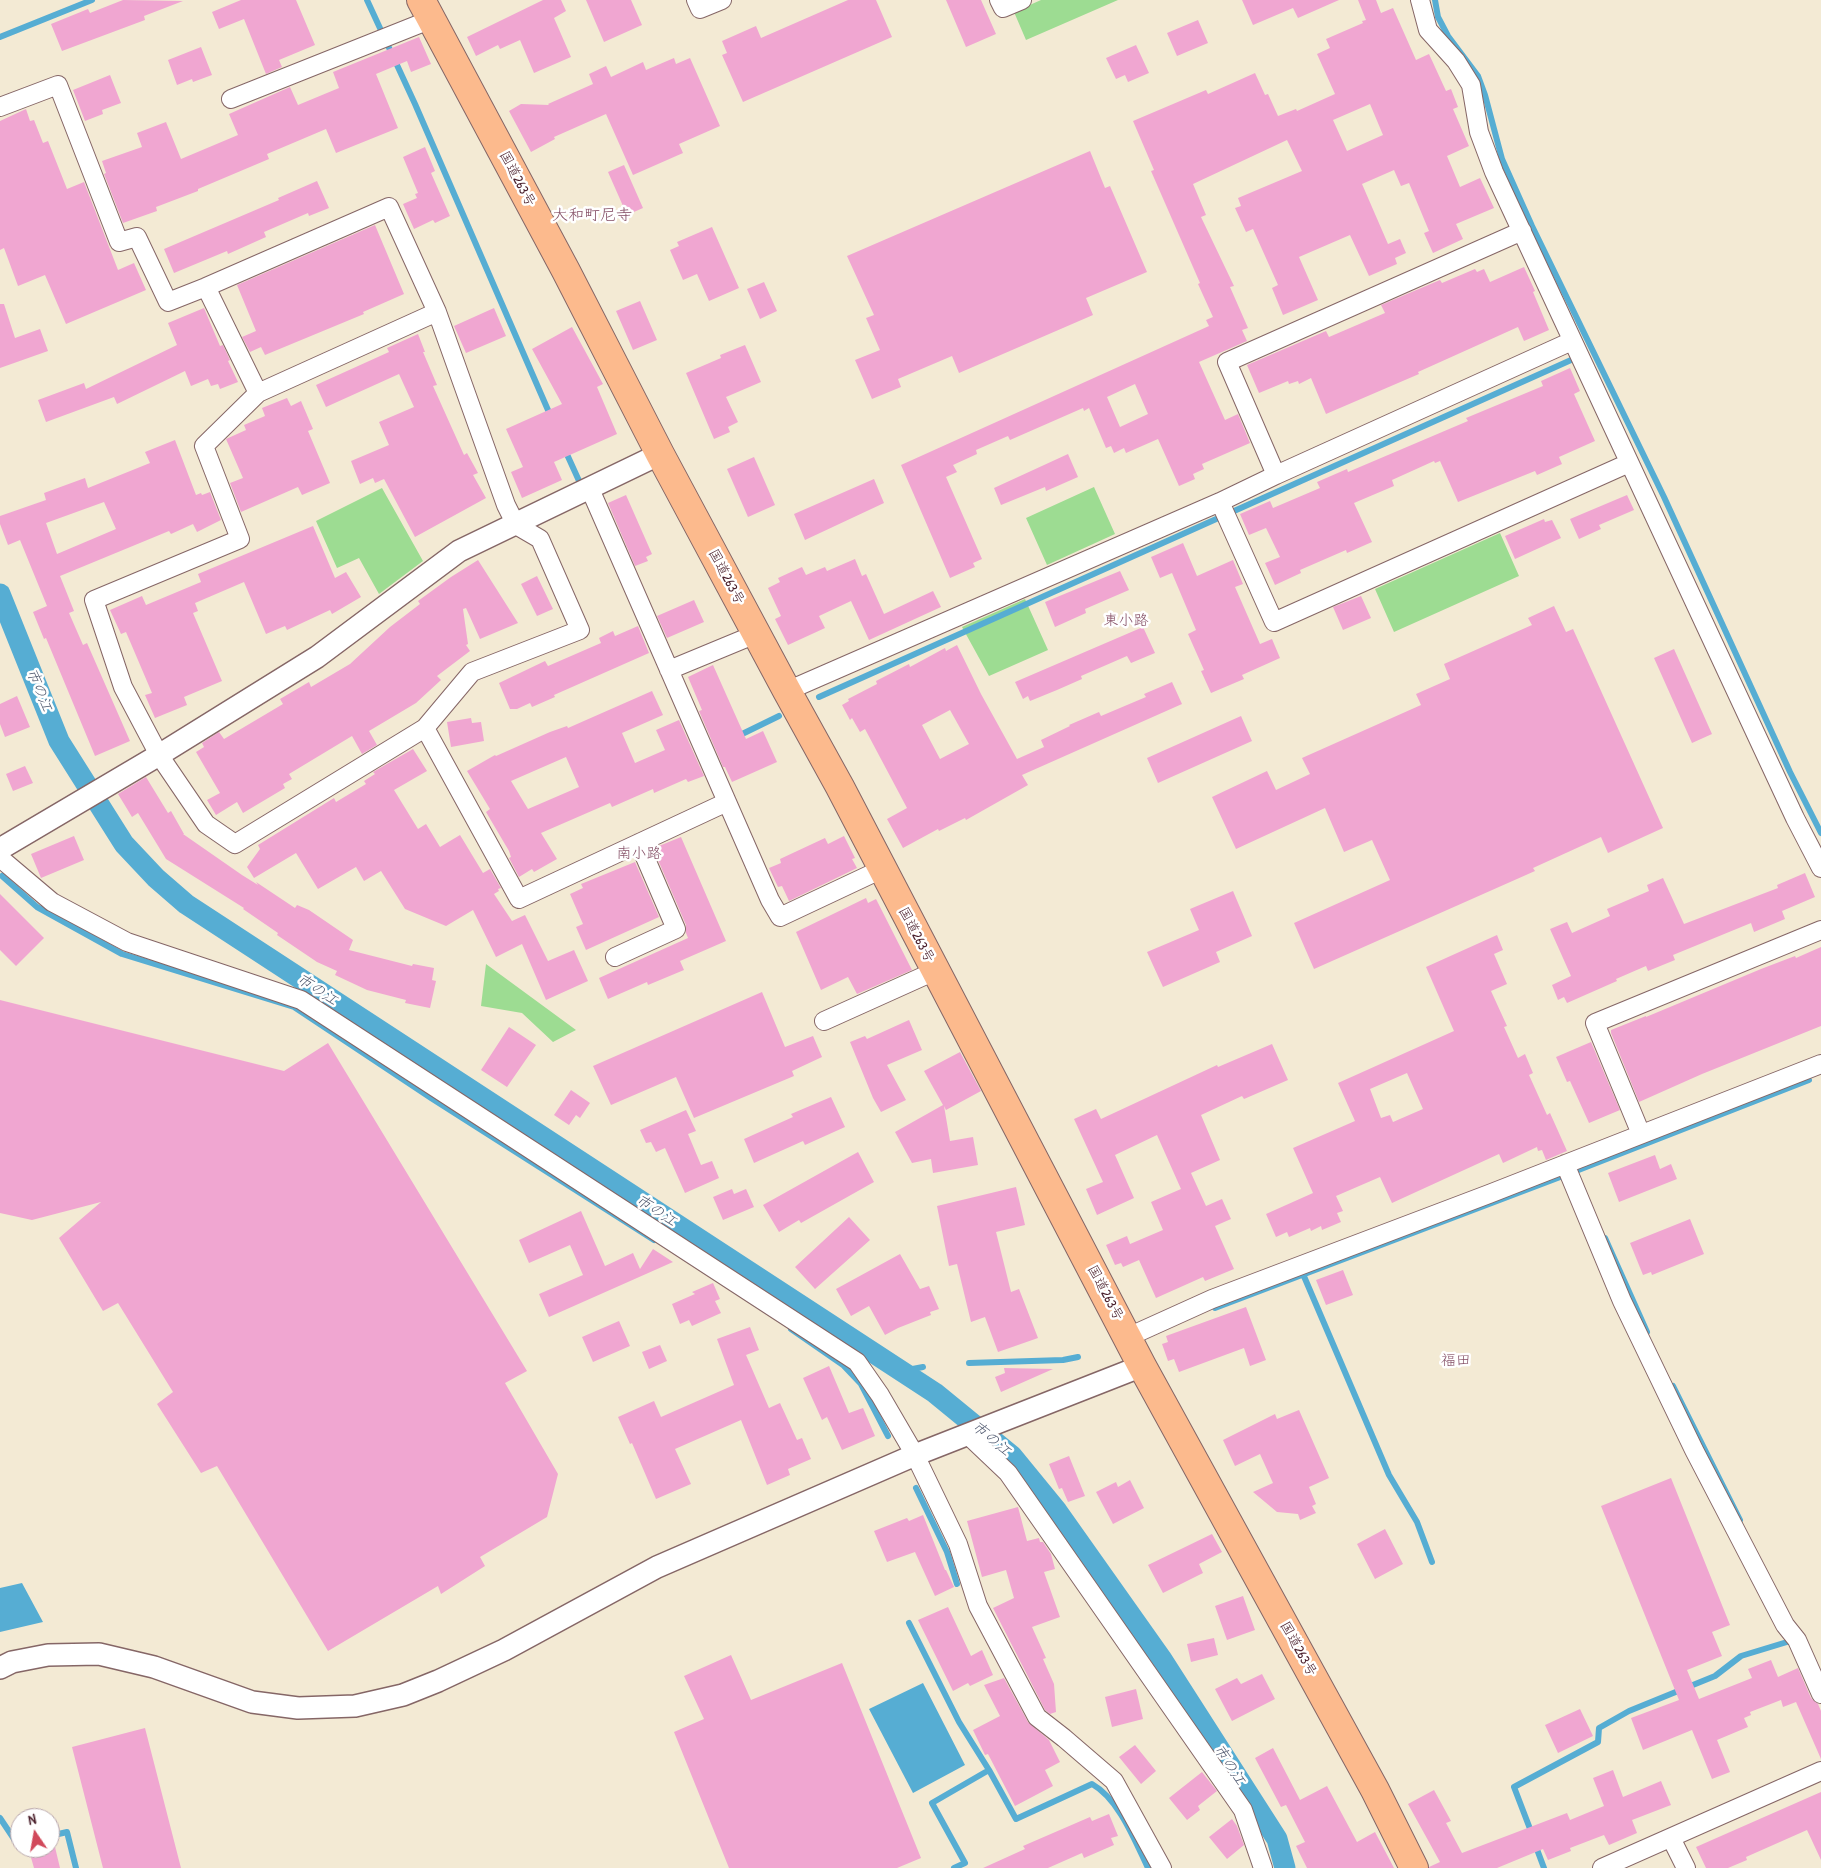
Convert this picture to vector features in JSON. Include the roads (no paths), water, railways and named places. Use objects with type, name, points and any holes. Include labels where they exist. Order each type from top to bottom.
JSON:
[{"type":"highway","name":"国道263号","points":[[427,10],[566,271],[660,454],[840,787],[1142,1366],[1366,1773],[1414,1868]]},
{"type":"street","points":[[696,0],[700,9],[722,0]]},
{"type":"street","points":[[999,0],[1003,8],[1022,0]]},
{"type":"street","points":[[1420,0],[1428,30],[1456,61],[1471,85],[1479,132],[1494,172],[1795,818],[1821,868]]},
{"type":"street","points":[[232,99],[386,38],[427,10]]},
{"type":"street","points":[[0,107],[58,85],[119,242],[138,237],[168,302],[388,207],[437,312],[506,504],[516,525],[540,539],[580,630],[472,672],[425,728],[234,844],[206,824],[159,755],[123,688],[94,600],[240,539],[204,446],[258,394],[437,312]]},
{"type":"street","points":[[1276,475],[1227,362],[1522,231]]},
{"type":"street","points":[[206,287],[258,394]]},
{"type":"street","points":[[787,691],[1224,511],[1276,475],[1573,344]]},
{"type":"street","points":[[0,849],[159,755],[317,657],[459,551],[660,454]]},
{"type":"street","points":[[1224,511],[1274,622],[1629,463]]},
{"type":"street","points":[[590,488],[770,900],[780,917],[882,869]]},
{"type":"street","points":[[669,670],[756,634]]},
{"type":"street","points":[[425,728],[519,899],[727,802]]},
{"type":"street","points":[[615,957],[676,929],[639,843]]},
{"type":"street","points":[[0,858],[52,902],[127,942],[301,1000],[504,1134],[857,1362],[880,1395],[915,1456],[958,1544],[978,1606],[1037,1717],[1114,1781],[1162,1868]]},
{"type":"street","points":[[1641,1134],[1595,1024],[1821,930]]},
{"type":"street","points":[[824,1021],[935,971]]},
{"type":"street","points":[[1128,1337],[1212,1300],[1821,1064]]},
{"type":"street","points":[[1565,1164],[1626,1310],[1694,1450],[1785,1625],[1797,1640],[1821,1694]]},
{"type":"street","points":[[0,1668],[12,1662],[48,1655],[99,1654],[154,1667],[252,1702],[298,1708],[329,1707],[355,1706],[393,1697],[438,1681],[504,1650],[658,1567],[915,1456],[1142,1366]]},
{"type":"street","points":[[968,1435],[1008,1473],[1237,1802],[1242,1810],[1263,1868]]},
{"type":"street","points":[[1602,1868],[1674,1843],[1821,1771]]},
{"type":"street","points":[[1674,1843],[1686,1868]]},
{"type":"water","points":[[22,1583],[43,1622],[0,1632],[0,1588]]},
{"type":"water","points":[[923,1683],[965,1765],[913,1793],[869,1709]]},
{"type":"waterway","points":[[0,37],[92,0]]},
{"type":"waterway","points":[[367,0],[415,104],[551,417]]},
{"type":"waterway","points":[[1435,0],[1438,17],[1448,36],[1478,76],[1502,159],[1532,226],[1664,497],[1790,772],[1821,833]]},
{"type":"waterway","points":[[819,697],[1580,356]]},
{"type":"waterway","points":[[565,450],[580,483]]},
{"type":"waterway","name":"市の江","points":[[0,594],[59,741],[124,844],[156,878],[186,904],[935,1393],[1012,1456],[1057,1511],[1161,1658],[1277,1839],[1285,1868]]},
{"type":"waterway","points":[[736,737],[779,716]]},
{"type":"waterway","points":[[2,876],[37,907],[122,954],[294,1007],[431,1098],[654,1240]]},
{"type":"waterway","points":[[1215,1308],[1809,1080]]},
{"type":"waterway","points":[[1605,1238],[1647,1332]]},
{"type":"waterway","points":[[1303,1274],[1389,1475],[1417,1522],[1432,1562]]},
{"type":"waterway","points":[[791,1329],[843,1365],[861,1384],[888,1436]]},
{"type":"waterway","points":[[969,1363],[1063,1360],[1078,1357]]},
{"type":"waterway","points":[[902,1371],[923,1367]]},
{"type":"waterway","points":[[1673,1386],[1740,1520]]},
{"type":"waterway","points":[[916,1488],[947,1552],[957,1584]]},
{"type":"waterway","points":[[909,1623],[959,1722],[989,1770],[1016,1819],[1092,1784],[1102,1791],[1118,1810],[1148,1868]]},
{"type":"waterway","points":[[1532,1834],[1514,1787],[1598,1742],[1599,1728],[1629,1711],[1715,1676],[1741,1656],[1787,1642],[1789,1635]]},
{"type":"waterway","points":[[954,1868],[965,1863],[932,1803],[989,1770]]},
{"type":"waterway","points":[[0,1818],[10,1833]]},
{"type":"waterway","points":[[60,1834],[67,1832],[76,1868]]},
{"type":"waterway","points":[[1535,1844],[1544,1868]]},
{"type":"district","name":"大和町尼寺","points":[[592,216]]},
{"type":"district","name":"東小路","points":[[1126,621]]},
{"type":"district","name":"南小路","points":[[639,854]]},
{"type":"district","name":"福田","points":[[1456,1361]]}]
